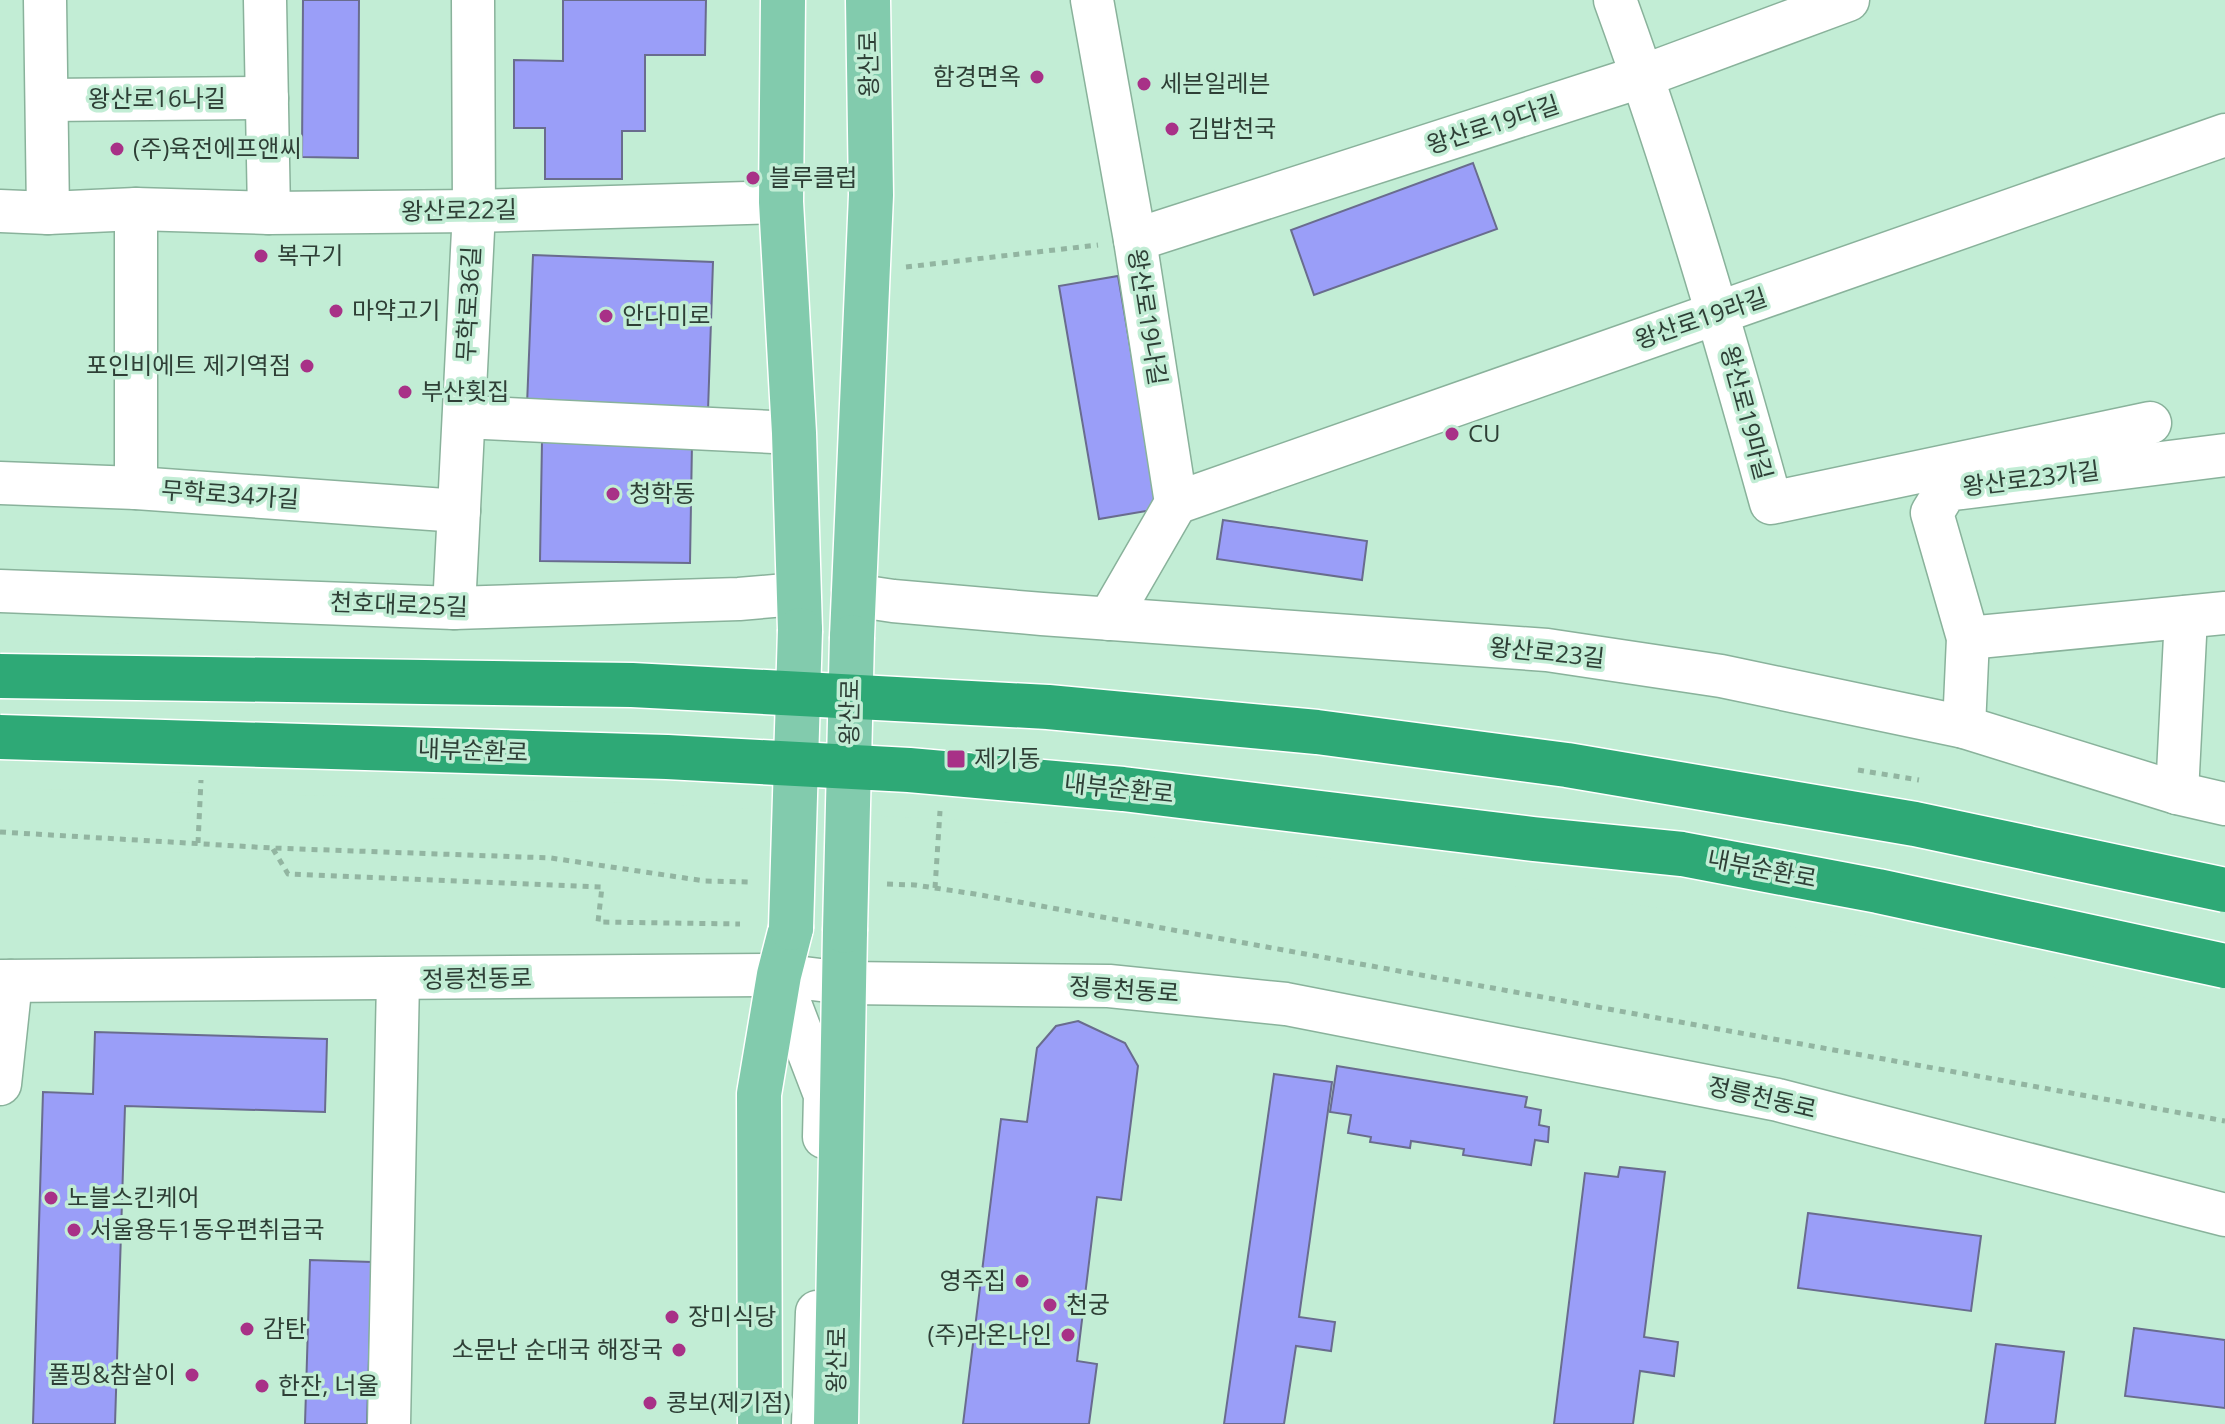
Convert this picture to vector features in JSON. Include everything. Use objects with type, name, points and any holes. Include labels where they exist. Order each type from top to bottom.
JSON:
[{"type":"highway","points":[[0,676],[632,685],[1048,707],[1317,732],[1567,765],[1915,824],[2225,890]]},
{"type":"highway","name":"내부순환로","points":[[0,737],[667,757],[909,770],[1123,789],[1682,854],[1878,891],[2225,966]]},
{"type":"main road","points":[[760,1424],[759,1094],[779,975],[791,928],[798,612],[794,433],[781,202],[783,0]]},
{"type":"main road","name":"왕산로","points":[[836,1424],[852,616],[871,195],[868,0]]},
{"type":"street","points":[[45,0],[48,213]]},
{"type":"street","points":[[265,0],[269,213]]},
{"type":"street","name":"무학로36길","points":[[454,608],[474,211],[473,0]]},
{"type":"street","name":"왕산로19나길","points":[[1092,0],[1135,240],[1176,503]]},
{"type":"street","name":"왕산로19마길","points":[[1615,0],[1643,76],[1719,312],[1771,503],[2150,423]]},
{"type":"street","name":"왕산로19다길","points":[[1135,240],[1643,76],[1848,0]]},
{"type":"street","name":"왕산로16나길","points":[[47,100],[267,98]]},
{"type":"street","name":"왕산로19라길","points":[[1176,503],[2225,135]]},
{"type":"street","name":"왕산로22길","points":[[0,211],[474,211],[781,202]]},
{"type":"street","points":[[136,209],[136,488]]},
{"type":"street","points":[[464,417],[794,433]]},
{"type":"street","name":"왕산로23가길","points":[[1964,727],[1968,638],[1932,513],[1946,490],[2225,455]]},
{"type":"street","name":"무학로34가길","points":[[0,483],[136,488],[459,511]]},
{"type":"street","points":[[1109,619],[1176,503]]},
{"type":"street","name":"천호대로25길","points":[[0,591],[454,608],[739,599],[798,612]]},
{"type":"street","name":"왕산로23길","points":[[852,616],[893,601],[1547,650],[1721,676],[1964,727],[2177,793],[2225,804]]},
{"type":"street","points":[[1968,638],[2206,615],[2177,793]]},
{"type":"street","name":"정릉천동로","points":[[6,981],[779,975],[845,983],[1109,986],[1286,1004],[1778,1100],[2225,1215]]},
{"type":"street","name":"왕산로","points":[[779,975],[825,1095],[813,1424]]},
{"type":"street","points":[[389,1424],[398,980]]},
{"type":"street","points":[[0,1084],[6,981]]},
{"type":"path","points":[[895,268],[1135,240]]},
{"type":"path","points":[[272,848],[288,874],[602,887],[598,922],[740,924]]},
{"type":"pier","points":[[0,641],[87,642],[958,687],[2225,875],[2225,1016],[1873,937],[1724,918],[1320,857],[1049,825],[640,803],[0,788]]},
{"type":"building","points":[[303,0],[359,0],[358,158],[302,157]]},
{"type":"building","points":[[563,0],[706,0],[705,55],[645,55],[645,131],[622,131],[622,179],[545,179],[545,128],[514,128],[514,60],[563,61]]},
{"type":"building","points":[[1473,163],[1497,229],[1314,295],[1291,230]]},
{"type":"building","points":[[533,255],[713,262],[708,411],[527,405]]},
{"type":"building","points":[[1118,276],[1158,509],[1099,519],[1059,286]]},
{"type":"building","points":[[542,441],[692,443],[690,563],[540,561]]},
{"type":"building","points":[[1223,520],[1367,541],[1362,580],[1217,559]]},
{"type":"building","points":[[1078,1021],[1125,1043],[1138,1066],[1121,1200],[1097,1197],[1077,1361],[1097,1364],[1089,1424],[963,1424],[1001,1119],[1027,1122],[1037,1048],[1056,1026]]},
{"type":"building","points":[[95,1032],[327,1039],[325,1112],[125,1106],[115,1424],[33,1424],[43,1092],[93,1094]]},
{"type":"building","points":[[1337,1066],[1527,1097],[1525,1107],[1541,1110],[1539,1125],[1549,1127],[1548,1142],[1535,1140],[1531,1165],[1463,1155],[1464,1149],[1411,1141],[1410,1148],[1370,1142],[1371,1137],[1348,1133],[1351,1115],[1330,1112]]},
{"type":"building","points":[[1274,1074],[1332,1082],[1299,1317],[1335,1322],[1331,1351],[1296,1346],[1284,1424],[1224,1424]]},
{"type":"building","points":[[1620,1167],[1665,1172],[1644,1337],[1678,1342],[1674,1376],[1640,1371],[1633,1424],[1554,1424],[1585,1173],[1618,1177]]},
{"type":"building","points":[[1808,1213],[1981,1236],[1971,1311],[1798,1288]]},
{"type":"building","points":[[310,1260],[372,1262],[367,1424],[305,1424]]},
{"type":"building","points":[[2134,1328],[2225,1340],[2225,1408],[2125,1396]]},
{"type":"building","points":[[1996,1344],[2064,1352],[2055,1424],[1985,1424]]},
{"type":"place","name":"함경면옥","points":[[1037,77]]},
{"type":"place","name":"세븐일레븐","points":[[1144,84]]},
{"type":"place","name":"김밥천국","points":[[1172,129]]},
{"type":"place","name":"(주)육전에프앤씨","points":[[117,149]]},
{"type":"place","name":"블루클럽","points":[[753,178]]},
{"type":"place","name":"복구기","points":[[261,256]]},
{"type":"place","name":"마약고기","points":[[336,311]]},
{"type":"place","name":"안다미로","points":[[606,316]]},
{"type":"place","name":"포인비에트 제기역점","points":[[307,366]]},
{"type":"place","name":"부산횟집","points":[[405,392]]},
{"type":"place","name":"CU","points":[[1452,434]]},
{"type":"place","name":"청학동","points":[[613,494]]},
{"type":"place","name":"제기동","points":[[956,759]]},
{"type":"place","name":"노블스킨케어","points":[[51,1198]]},
{"type":"place","name":"서울용두1동우편취급국","points":[[74,1230]]},
{"type":"place","name":"영주집","points":[[1022,1281]]},
{"type":"place","name":"천궁","points":[[1050,1305]]},
{"type":"place","name":"장미식당","points":[[672,1317]]},
{"type":"place","name":"감탄","points":[[247,1329]]},
{"type":"place","name":"(주)라온나인","points":[[1068,1335]]},
{"type":"place","name":"소문난 순대국 해장국","points":[[679,1350]]},
{"type":"place","name":"풀핑&참살이","points":[[192,1375]]},
{"type":"place","name":"한잔, 너울","points":[[262,1386]]},
{"type":"place","name":"콩보(제기점)","points":[[650,1403]]}]
